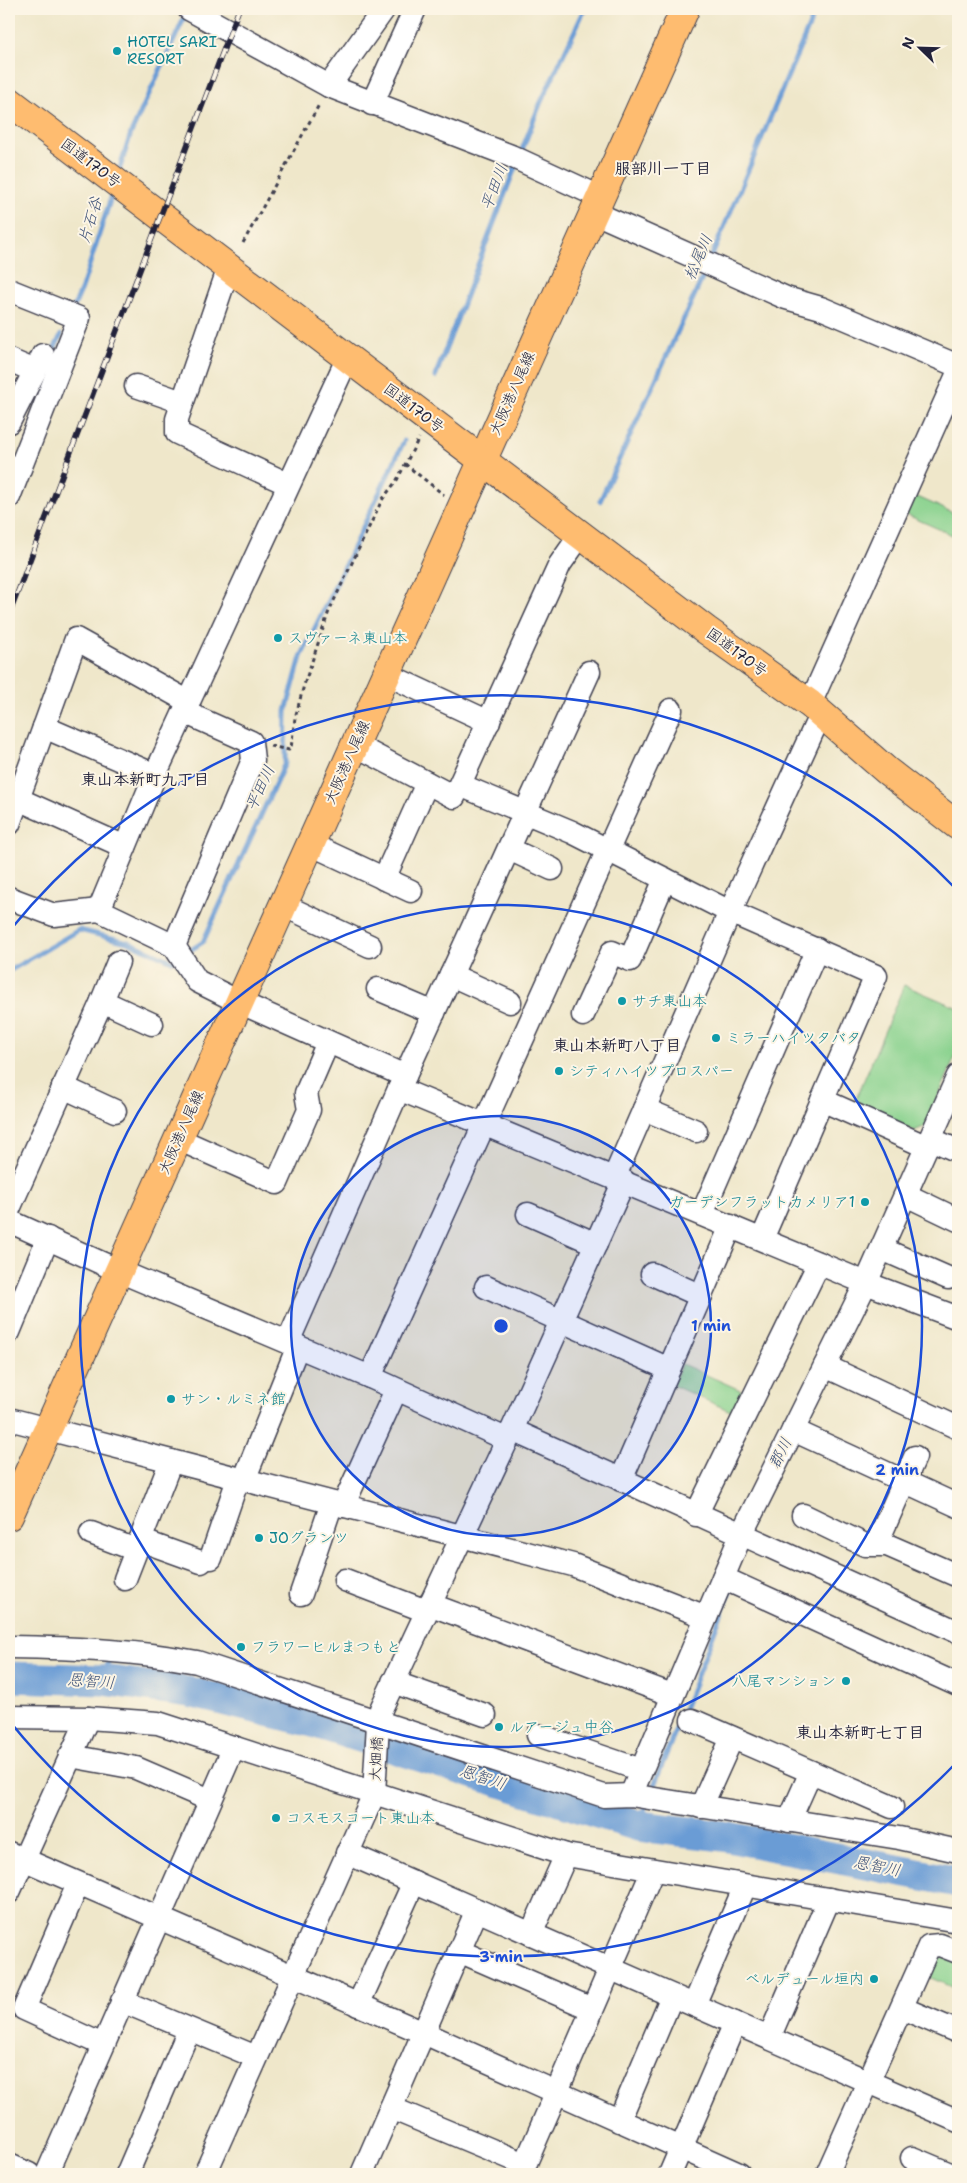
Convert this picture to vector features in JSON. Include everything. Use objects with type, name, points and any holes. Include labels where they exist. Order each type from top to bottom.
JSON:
[{"type":"main road","name":"大阪港八尾線","points":[[9,1516],[685,9]]},
{"type":"main road","name":"国道170号","points":[[9,102],[706,630],[815,708],[900,760],[958,804]]},
{"type":"main road","name":"国道170号","points":[[815,708],[887,771],[958,826]]},
{"type":"street","points":[[189,9],[329,86],[519,160],[596,204],[786,298],[821,308],[958,366]]},
{"type":"street","points":[[329,86],[384,9]]},
{"type":"street","points":[[372,104],[415,9]]},
{"type":"street","points":[[229,267],[176,419],[178,433],[288,484]]},
{"type":"street","points":[[9,290],[79,318],[9,497]]},
{"type":"street","points":[[99,910],[155,775],[348,357]]},
{"type":"street","points":[[9,360],[39,363],[9,422]]},
{"type":"street","name":"大畑橋","points":[[374,1794],[378,1723],[381,1709],[596,1244],[644,1109],[730,912],[958,373]]},
{"type":"street","points":[[136,386],[182,402]]},
{"type":"street","points":[[354,745],[454,797],[560,564],[581,534]]},
{"type":"street","points":[[9,824],[76,639],[187,707],[251,742],[253,760],[178,953]]},
{"type":"street","points":[[91,1533],[206,1560],[241,1479],[293,1344],[402,1082],[589,672]]},
{"type":"street","points":[[386,674],[489,722]]},
{"type":"street","points":[[370,1377],[485,1126],[671,710]]},
{"type":"street","points":[[44,727],[155,775]]},
{"type":"street","points":[[384,879],[427,783]]},
{"type":"street","points":[[460,785],[526,812],[609,850],[730,912],[876,976],[762,1239]]},
{"type":"street","points":[[18,799],[125,847]]},
{"type":"street","points":[[310,844],[411,891]]},
{"type":"street","points":[[509,849],[552,869]]},
{"type":"street","points":[[583,1015],[612,952],[630,960],[666,879]]},
{"type":"street","points":[[9,898],[54,915],[99,910],[178,953],[197,981],[328,1042],[485,1126],[874,1286],[958,1318]]},
{"type":"street","points":[[283,905],[370,946]]},
{"type":"street","points":[[702,1214],[817,949]]},
{"type":"street","points":[[9,1209],[118,962]]},
{"type":"street","points":[[451,975],[510,1002]]},
{"type":"street","points":[[378,989],[434,1014]]},
{"type":"street","points":[[102,1001],[152,1024]]},
{"type":"street","points":[[178,1139],[277,1183],[309,1110],[306,1093],[328,1042]]},
{"type":"street","points":[[642,1797],[641,1770],[706,1617],[732,1582],[748,1538],[799,1433],[833,1370],[874,1286],[913,1198],[940,1145],[958,1076]]},
{"type":"street","points":[[63,1087],[115,1111]]},
{"type":"street","points":[[822,1100],[940,1145]]},
{"type":"street","points":[[644,1109],[696,1131]]},
{"type":"street","points":[[913,1198],[958,1220]]},
{"type":"street","points":[[528,1214],[596,1244]]},
{"type":"street","points":[[9,1221],[119,1271],[370,1377],[396,1390],[621,1480],[958,1632]]},
{"type":"street","points":[[621,1480],[731,1226]]},
{"type":"street","points":[[9,1332],[48,1238]]},
{"type":"street","points":[[889,1252],[948,1278]]},
{"type":"street","points":[[696,1514],[819,1263]]},
{"type":"street","points":[[652,1274],[701,1296]]},
{"type":"street","points":[[486,1287],[669,1369]]},
{"type":"street","points":[[833,1370],[958,1428]]},
{"type":"street","points":[[301,1594],[337,1504],[396,1390]]},
{"type":"street","points":[[9,1419],[573,1566],[706,1617]]},
{"type":"street","points":[[799,1433],[958,1506]]},
{"type":"street","points":[[877,1543],[915,1456]]},
{"type":"street","points":[[125,1579],[171,1461]]},
{"type":"street","points":[[803,1515],[865,1545],[877,1543],[887,1545],[958,1575]]},
{"type":"street","points":[[345,1580],[672,1695]]},
{"type":"street","points":[[732,1582],[958,1685]]},
{"type":"street","points":[[9,1647],[93,1648],[151,1653],[198,1662],[378,1723],[604,1796],[642,1797],[700,1806],[899,1838],[958,1851]]},
{"type":"street","points":[[393,1682],[485,1715]]},
{"type":"street","points":[[9,1718],[88,1718],[158,1723],[566,1855],[958,1921]]},
{"type":"street","points":[[9,1892],[16,1856],[70,1756],[88,1718]]},
{"type":"street","points":[[692,1720],[892,1808]]},
{"type":"street","points":[[538,1734],[641,1770]]},
{"type":"street","points":[[700,1806],[732,1738]]},
{"type":"street","points":[[47,2174],[234,1747]]},
{"type":"street","points":[[70,1756],[136,1768],[210,1800]]},
{"type":"street","points":[[789,1821],[811,1772]]},
{"type":"street","points":[[205,2174],[291,1976],[374,1794]]},
{"type":"street","points":[[347,1853],[958,2121]]},
{"type":"street","points":[[530,1934],[566,1855]]},
{"type":"street","points":[[16,1856],[739,2174]]},
{"type":"street","points":[[391,2108],[523,2169],[653,1870]]},
{"type":"street","points":[[358,2005],[414,1882]]},
{"type":"street","points":[[78,1884],[24,2009],[103,2045]]},
{"type":"street","points":[[694,2005],[745,1886]]},
{"type":"street","points":[[769,2038],[829,1899]]},
{"type":"street","points":[[365,2173],[391,2108],[477,1910]]},
{"type":"street","points":[[827,2174],[929,1946],[940,1945],[958,1952]]},
{"type":"street","points":[[459,1951],[592,2009]]},
{"type":"street","points":[[619,2121],[672,1996]]},
{"type":"street","points":[[122,2001],[256,2057]]},
{"type":"street","points":[[902,2008],[958,2032]]},
{"type":"street","points":[[670,2174],[735,2023]]},
{"type":"street","points":[[128,2174],[189,2030]]},
{"type":"street","points":[[912,2158],[950,2174]]},
{"type":"street","points":[[9,2165],[29,2174]]},
{"type":"path","points":[[243,243],[329,86]]},
{"type":"path","points":[[274,746],[289,750],[304,685],[329,611],[382,500],[397,480],[419,438]]},
{"type":"path","points":[[405,464],[448,498]]},
{"type":"green space","points":[[913,495],[958,515],[958,522],[952,535],[905,514]]},
{"type":"green space","points":[[904,985],[958,1008],[958,1050],[926,1126],[914,1131],[853,1106]]},
{"type":"green space","points":[[682,1364],[747,1393],[737,1414],[672,1385]]},
{"type":"green space","points":[[931,1955],[958,1958],[958,1990],[922,1974]]},
{"type":"waterway","name":"平田川","points":[[520,155],[540,104],[585,9]]},
{"type":"waterway","name":"片石谷","points":[[118,174],[131,133],[186,14]]},
{"type":"waterway","name":"松尾川","points":[[711,258],[812,19]]},
{"type":"waterway","name":"平田川","points":[[435,377],[516,165]]},
{"type":"waterway","name":"片石谷","points":[[73,309],[82,288],[113,191]]},
{"type":"waterway","name":"松尾川","points":[[600,501],[707,268]]},
{"type":"waterway","name":"片石谷","points":[[51,356],[61,335]]},
{"type":"waterway","name":"平田川","points":[[186,953],[203,942],[285,763],[286,711],[301,657],[404,441]]},
{"type":"waterway","name":"平田川","points":[[9,971],[79,930],[128,942],[172,961],[175,960]]},
{"type":"waterway","name":"郡川","points":[[651,1793],[731,1589]]},
{"type":"waterway","name":"松尾川","points":[[103,1680],[110,1657]]},
{"type":"waterway","name":"恩智川","points":[[9,1677],[103,1680],[189,1692],[313,1722],[638,1826],[723,1836],[958,1882]]},
{"type":"waterway","name":"郡川","points":[[638,1826],[647,1803]]},
{"type":"railway","points":[[9,615],[239,9]]},
{"type":"place","name":"HOTEL SARI RESORT","points":[[117,51]]},
{"type":"place","name":"スヴァーネ東山本","points":[[278,638]]},
{"type":"place","name":"サチ東山本","points":[[622,1001]]},
{"type":"place","name":"ミラーハイツタバタ","points":[[716,1038]]},
{"type":"place","name":"シティハイツプロスパー","points":[[559,1071]]},
{"type":"place","name":"ガーデンフラットカメリア1","points":[[865,1202]]},
{"type":"place","name":"サン・ルミネ館","points":[[171,1399]]},
{"type":"place","name":"JOグランツ","points":[[259,1538]]},
{"type":"place","name":"フラワーヒルまつもと","points":[[241,1647]]},
{"type":"place","name":"八尾マンション","points":[[846,1681]]},
{"type":"place","name":"ルアージュ中谷","points":[[499,1727]]},
{"type":"place","name":"コスモスコート東山本","points":[[276,1818]]},
{"type":"place","name":"ベルデュール垣内","points":[[874,1979]]},
{"type":"district","name":"服部川一丁目","points":[[663,168]]},
{"type":"district","name":"東山本新町九丁目","points":[[145,779]]},
{"type":"district","name":"東山本新町八丁目","points":[[617,1045]]},
{"type":"district","name":"東山本新町七丁目","points":[[860,1732]]}]
